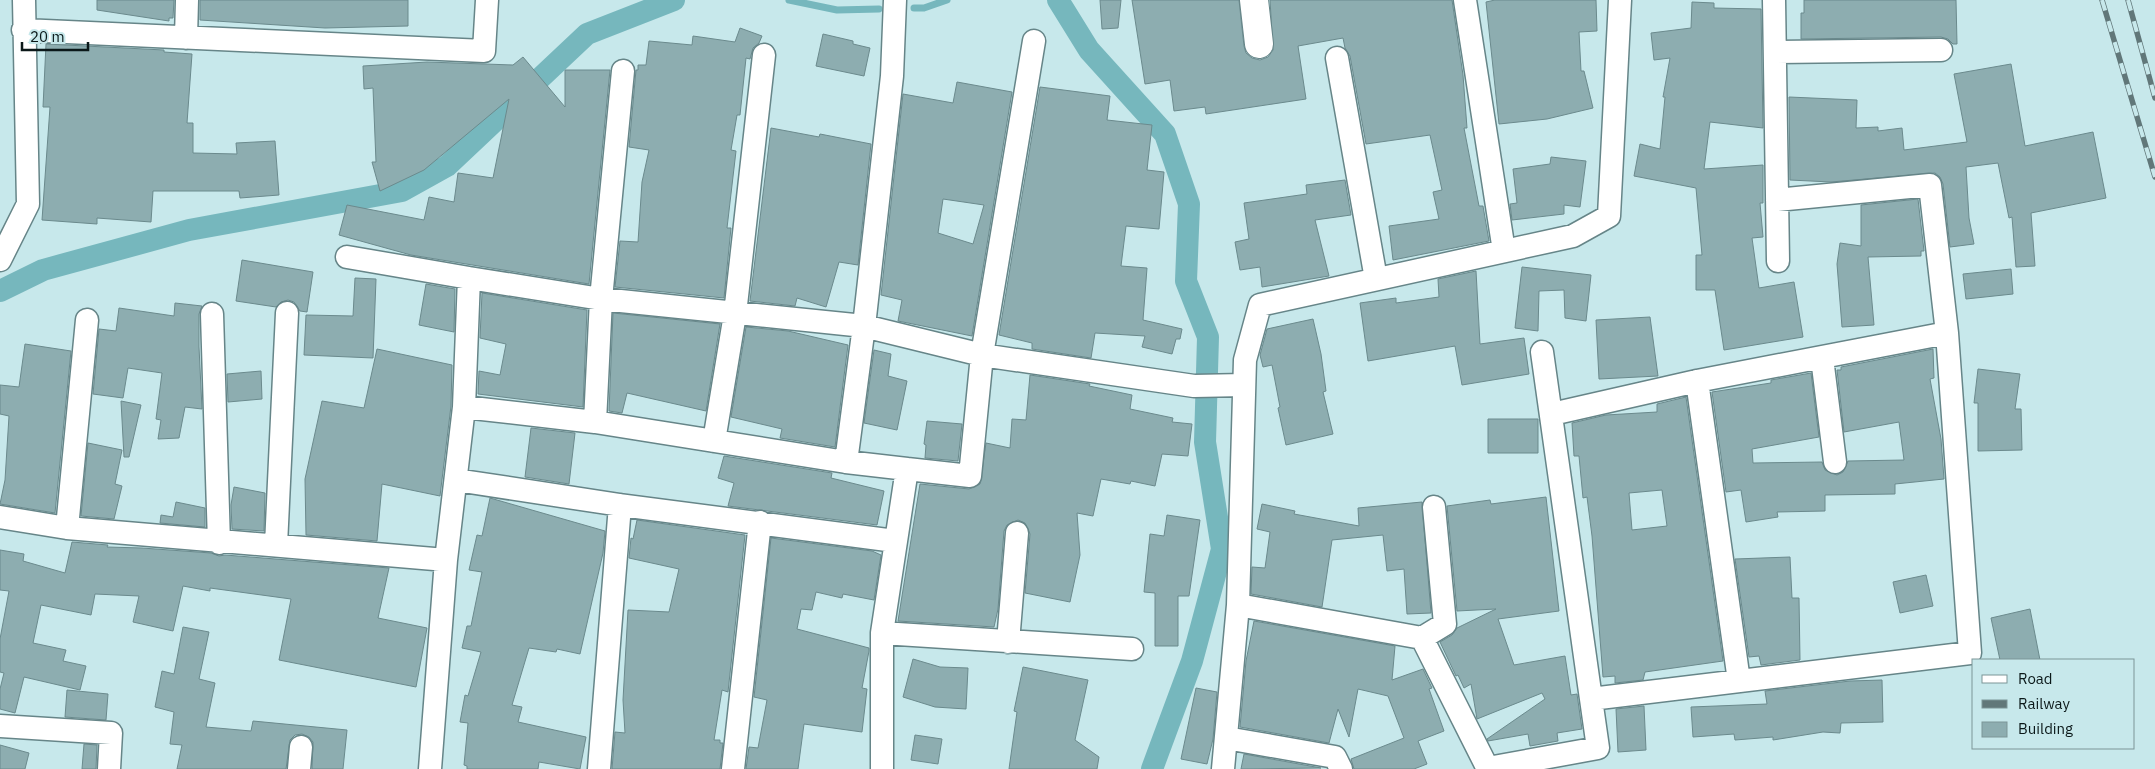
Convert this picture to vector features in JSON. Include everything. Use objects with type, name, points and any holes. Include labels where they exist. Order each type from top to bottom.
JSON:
[{"type":"street","points":[[4,254],[28,204],[23,30],[24,0]]},
{"type":"street","points":[[186,38],[187,0]]},
{"type":"street","points":[[23,30],[484,51],[487,0]]},
{"type":"street","points":[[846,462],[864,326],[892,76],[895,0]]},
{"type":"street","points":[[1254,0],[1259,44]]},
{"type":"street","points":[[1465,0],[1504,251]]},
{"type":"street","points":[[1222,769],[1238,605],[1245,360],[1260,305],[1573,236],[1609,216],[1620,0]]},
{"type":"street","points":[[1774,0],[1778,261]]},
{"type":"street","points":[[464,407],[595,422],[846,462],[970,476],[982,355],[1034,42]]},
{"type":"street","points":[[1775,52],[1941,50]]},
{"type":"street","points":[[714,442],[735,314],[764,55]]},
{"type":"street","points":[[1337,58],[1376,279]]},
{"type":"street","points":[[595,422],[601,299],[623,71]]},
{"type":"street","points":[[1591,699],[1970,653],[1947,333],[1930,185],[1777,200]]},
{"type":"street","points":[[347,257],[601,299],[864,326],[982,355],[1194,386],[1243,385]]},
{"type":"street","points":[[430,769],[446,560],[464,407],[469,278]]},
{"type":"street","points":[[276,545],[287,313]]},
{"type":"street","points":[[212,314],[218,543]]},
{"type":"street","points":[[67,528],[86,320]]},
{"type":"street","points":[[1552,414],[1697,381],[1947,333]]},
{"type":"street","points":[[1422,638],[1488,769],[1598,748],[1542,352]]},
{"type":"street","points":[[1822,358],[1835,462]]},
{"type":"street","points":[[1697,381],[1739,681]]},
{"type":"street","points":[[882,769],[882,633],[907,469]]},
{"type":"street","points":[[456,480],[620,505],[895,541]]},
{"type":"street","points":[[599,769],[620,505]]},
{"type":"street","points":[[1238,605],[1422,638],[1445,624],[1434,507]]},
{"type":"street","points":[[0,517],[67,528],[218,543],[276,545],[446,560]]},
{"type":"street","points":[[733,769],[760,522]]},
{"type":"street","points":[[1008,642],[1017,533]]},
{"type":"street","points":[[882,633],[1132,649]]},
{"type":"street","points":[[0,726],[111,733],[109,769]]},
{"type":"street","points":[[1226,738],[1335,757],[1341,769]]},
{"type":"building","points":[[97,0],[174,0],[173,18],[169,18],[169,21],[97,10]]},
{"type":"building","points":[[200,0],[408,0],[408,26],[325,28],[200,20]]},
{"type":"building","points":[[1100,0],[1121,0],[1118,28],[1102,29]]},
{"type":"building","points":[[1132,0],[1239,0],[1246,53],[1252,58],[1260,60],[1268,57],[1273,50],[1270,0],[1452,0],[1463,75],[1467,128],[1464,128],[1479,206],[1483,206],[1489,241],[1393,260],[1389,226],[1439,219],[1433,192],[1442,190],[1430,135],[1366,144],[1350,56],[1345,48],[1343,38],[1298,46],[1306,99],[1206,114],[1205,107],[1174,111],[1170,80],[1145,84]]},
{"type":"building","points":[[1495,0],[1596,0],[1597,31],[1579,32],[1581,71],[1584,71],[1593,108],[1547,119],[1499,124],[1486,2]]},
{"type":"building","points":[[1804,0],[1956,0],[1957,44],[1953,44],[1948,39],[1941,37],[1801,39],[1801,13],[1804,13]]},
{"type":"building","points":[[1692,2],[1714,3],[1714,8],[1761,9],[1763,128],[1710,122],[1704,169],[1763,165],[1763,203],[1760,203],[1763,237],[1752,238],[1759,288],[1794,282],[1803,337],[1724,350],[1715,290],[1696,290],[1696,255],[1702,255],[1696,188],[1634,176],[1640,144],[1660,149],[1665,97],[1663,97],[1670,58],[1654,60],[1651,33],[1691,28]]},
{"type":"building","points":[[740,28],[762,36],[759,43],[753,48],[750,59],[746,58],[740,115],[737,115],[731,150],[736,151],[727,228],[731,228],[724,298],[615,287],[620,241],[638,242],[642,182],[649,150],[629,147],[636,70],[638,70],[638,65],[646,65],[649,41],[692,45],[693,36],[735,42]]},
{"type":"building","points":[[823,34],[853,41],[853,44],[870,48],[864,76],[816,66]]},
{"type":"building","points":[[46,44],[164,50],[164,52],[192,54],[187,123],[193,123],[193,153],[237,154],[236,143],[275,141],[279,195],[240,198],[239,191],[153,191],[151,222],[97,218],[97,224],[42,220],[50,107],[43,107]]},
{"type":"building","points":[[523,57],[565,107],[565,70],[610,70],[589,284],[411,255],[339,235],[347,205],[424,220],[429,197],[454,202],[458,173],[493,178],[509,99],[424,170],[380,191],[372,162],[376,162],[373,88],[364,89],[363,66],[427,62],[513,65]]},
{"type":"building","points":[[2011,64],[2025,146],[2093,132],[2106,198],[2031,213],[2035,266],[2016,267],[2012,217],[2009,218],[1998,163],[1966,167],[1969,218],[1974,244],[1950,247],[1943,184],[1940,177],[1935,173],[1831,182],[1790,180],[1789,97],[1857,100],[1856,128],[1878,127],[1878,131],[1902,128],[1904,150],[1967,142],[1954,74]]},
{"type":"building","points":[[957,82],[1012,92],[972,336],[898,321],[902,300],[881,295],[903,94],[953,103]],"holes":[[[943,199],[984,205],[973,244],[938,233]]]},
{"type":"building","points":[[1040,87],[1110,96],[1107,120],[1152,125],[1147,170],[1164,172],[1159,229],[1126,226],[1121,266],[1147,268],[1143,320],[1182,329],[1180,339],[1176,339],[1172,354],[1142,347],[1145,336],[1095,333],[1091,358],[1032,349],[1032,343],[999,335]]},
{"type":"building","points":[[771,128],[819,137],[820,134],[871,144],[858,265],[839,262],[826,307],[797,298],[795,306],[750,301]]},
{"type":"building","points":[[1551,157],[1586,161],[1580,207],[1564,205],[1564,214],[1512,220],[1510,204],[1517,203],[1513,169],[1550,164]]},
{"type":"building","points":[[1345,180],[1351,215],[1315,220],[1329,276],[1262,287],[1260,267],[1240,270],[1235,242],[1249,239],[1244,203],[1307,194],[1306,185]]},
{"type":"building","points":[[1918,199],[1924,251],[1921,251],[1921,256],[1868,257],[1874,325],[1842,327],[1837,264],[1840,243],[1861,246],[1861,205]]},
{"type":"building","points":[[242,260],[313,272],[307,312],[300,311],[294,302],[288,300],[281,302],[276,307],[236,301]]},
{"type":"building","points":[[1522,267],[1591,275],[1586,321],[1565,318],[1564,290],[1539,291],[1538,331],[1515,328]]},
{"type":"building","points":[[2011,269],[2013,294],[1966,299],[1963,274]]},
{"type":"building","points":[[1476,271],[1480,344],[1524,338],[1529,374],[1462,385],[1455,346],[1368,361],[1360,303],[1396,298],[1396,303],[1439,297],[1438,279]]},
{"type":"building","points":[[355,278],[376,279],[373,358],[304,355],[306,315],[353,316]]},
{"type":"building","points":[[426,284],[455,289],[454,332],[419,325]]},
{"type":"building","points":[[482,293],[587,310],[583,407],[478,394],[479,371],[500,375],[506,344],[480,338]]},
{"type":"building","points":[[175,303],[202,306],[199,314],[199,347],[202,409],[185,407],[179,438],[158,439],[161,420],[156,419],[162,373],[128,368],[123,398],[93,394],[99,329],[116,331],[119,308],[174,316]]},
{"type":"building","points":[[613,313],[720,324],[706,411],[627,393],[622,413],[609,411]]},
{"type":"building","points":[[1650,317],[1658,376],[1599,379],[1596,320]]},
{"type":"building","points":[[1313,319],[1321,354],[1326,391],[1323,392],[1333,434],[1286,445],[1278,408],[1280,407],[1272,365],[1263,367],[1260,355],[1267,329]]},
{"type":"building","points":[[746,327],[788,331],[848,345],[835,447],[780,438],[782,429],[731,417]]},
{"type":"building","points":[[25,344],[71,351],[55,513],[0,504],[5,480],[9,416],[0,414],[0,385],[19,387]]},
{"type":"building","points":[[377,349],[452,365],[451,406],[440,496],[382,484],[377,541],[306,535],[305,479],[322,401],[364,408]]},
{"type":"building","points":[[1933,349],[1934,378],[1930,379],[1941,439],[1944,479],[1895,484],[1895,494],[1825,495],[1825,511],[1777,512],[1778,517],[1746,522],[1741,490],[1726,492],[1712,392],[1771,383],[1771,380],[1811,373],[1819,437],[1752,449],[1753,463],[1822,462],[1825,470],[1837,475],[1843,472],[1848,461],[1904,460],[1899,422],[1844,432],[1837,370],[1841,370],[1841,367]]},
{"type":"building","points":[[874,350],[891,354],[888,376],[907,381],[897,430],[864,423]]},
{"type":"building","points":[[1978,369],[2020,374],[2015,409],[2021,409],[2022,450],[1978,451],[1978,403],[1974,403]]},
{"type":"building","points":[[261,371],[262,399],[228,402],[227,374]]},
{"type":"building","points":[[1030,375],[1090,384],[1089,386],[1132,395],[1130,409],[1173,418],[1172,422],[1192,424],[1188,456],[1162,454],[1155,486],[1131,481],[1130,484],[1101,479],[1093,516],[1077,513],[1080,555],[1070,602],[1025,593],[1030,534],[1025,523],[1018,520],[1007,525],[1004,531],[998,609],[994,627],[898,621],[920,484],[969,489],[980,484],[986,443],[1010,448],[1012,419],[1026,420]]},
{"type":"building","points":[[1686,397],[1723,661],[1645,672],[1643,680],[1615,683],[1615,676],[1603,677],[1592,536],[1587,497],[1583,498],[1579,456],[1574,456],[1572,423],[1606,415],[1657,412],[1657,404]],"holes":[[[1662,490],[1667,526],[1632,530],[1629,493]]]},
{"type":"building","points":[[121,401],[141,405],[129,457],[124,457]]},
{"type":"building","points":[[1488,419],[1538,419],[1538,453],[1488,453]]},
{"type":"building","points":[[927,421],[962,424],[958,461],[925,458],[926,445],[924,444]]},
{"type":"building","points":[[531,428],[575,433],[569,484],[525,477]]},
{"type":"building","points":[[88,443],[122,450],[115,484],[122,486],[114,519],[81,516]]},
{"type":"building","points":[[724,456],[832,473],[831,478],[884,491],[877,525],[728,506],[734,483],[718,478]]},
{"type":"building","points":[[234,487],[265,493],[264,531],[232,529],[231,505]]},
{"type":"building","points":[[1546,497],[1559,611],[1498,619],[1514,665],[1565,656],[1571,695],[1577,694],[1582,729],[1557,733],[1558,741],[1530,746],[1528,734],[1488,741],[1487,739],[1545,699],[1542,693],[1477,719],[1471,684],[1464,688],[1458,675],[1456,676],[1440,642],[1452,635],[1457,628],[1496,609],[1457,611],[1447,506],[1490,500],[1491,504]]},
{"type":"building","points":[[490,498],[605,531],[603,553],[580,654],[557,649],[556,652],[529,648],[512,705],[522,707],[518,722],[586,737],[580,769],[539,762],[538,769],[467,769],[467,766],[464,765],[468,723],[460,722],[465,695],[468,696],[481,652],[462,648],[467,626],[471,626],[482,572],[469,570],[477,535],[482,536]]},
{"type":"building","points":[[176,502],[205,508],[205,527],[160,523],[161,515],[173,517]]},
{"type":"building","points":[[1422,502],[1431,613],[1407,614],[1404,569],[1387,571],[1383,535],[1332,540],[1322,607],[1251,594],[1252,567],[1265,568],[1270,532],[1257,529],[1262,504],[1295,511],[1294,514],[1359,526],[1358,508]]},
{"type":"building","points":[[1167,515],[1200,520],[1189,596],[1178,596],[1178,646],[1155,646],[1155,593],[1144,592],[1150,534],[1164,536]]},
{"type":"building","points":[[637,520],[745,535],[728,692],[722,690],[714,740],[720,740],[720,743],[723,743],[720,769],[612,769],[615,732],[625,733],[623,700],[628,610],[669,612],[679,569],[629,558],[631,538],[633,539]]},
{"type":"building","points":[[771,538],[872,551],[881,555],[874,600],[843,594],[842,598],[816,592],[812,610],[801,609],[797,629],[869,648],[869,651],[862,688],[867,689],[862,732],[804,724],[798,769],[746,769],[749,747],[758,748],[767,700],[754,697]]},
{"type":"building","points":[[72,542],[108,545],[107,547],[211,553],[219,556],[389,568],[378,618],[427,628],[416,687],[279,660],[291,599],[210,588],[210,591],[183,586],[173,631],[133,622],[139,596],[95,594],[91,615],[41,605],[33,643],[66,650],[63,661],[86,666],[80,690],[24,677],[15,713],[0,709],[0,689],[4,673],[0,672],[0,639],[9,591],[0,590],[0,550],[24,554],[23,561],[65,573]]},
{"type":"building","points":[[1790,557],[1792,598],[1799,598],[1800,660],[1761,665],[1759,656],[1749,657],[1735,559]]},
{"type":"building","points":[[1926,575],[1933,606],[1900,613],[1893,582]]},
{"type":"building","points":[[2030,609],[2040,659],[2000,659],[1991,618]]},
{"type":"building","points":[[1254,621],[1395,646],[1392,680],[1423,669],[1432,688],[1429,689],[1444,731],[1418,741],[1427,764],[1414,769],[1354,769],[1351,759],[1404,738],[1388,696],[1358,689],[1349,737],[1338,709],[1329,743],[1240,727],[1246,661]]},
{"type":"building","points":[[183,627],[209,632],[199,679],[215,683],[206,727],[251,731],[253,721],[347,730],[343,769],[312,769],[313,742],[309,737],[302,734],[295,735],[290,740],[286,769],[177,769],[182,745],[170,744],[174,712],[155,707],[162,671],[174,674]]},
{"type":"building","points":[[913,659],[940,667],[968,668],[966,709],[935,707],[903,697]]},
{"type":"building","points":[[1023,667],[1088,680],[1075,740],[1099,757],[1097,769],[1009,769],[1017,712],[1014,711]]},
{"type":"building","points":[[1882,680],[1883,722],[1841,723],[1840,733],[1823,732],[1773,740],[1773,737],[1735,740],[1734,734],[1693,737],[1691,707],[1767,704],[1765,691],[1850,681]]},
{"type":"building","points":[[1196,688],[1217,692],[1213,739],[1207,764],[1181,759]]},
{"type":"building","points":[[67,690],[108,694],[106,720],[65,717]]},
{"type":"building","points":[[1644,706],[1646,750],[1618,752],[1616,709]]},
{"type":"building","points":[[915,735],[942,739],[938,764],[911,760]]},
{"type":"building","points":[[84,744],[97,745],[96,769],[82,769]]},
{"type":"building","points":[[0,745],[29,753],[25,769],[0,769]]},
{"type":"building","points":[[1244,754],[1321,768],[1241,769]]},
{"type":"waterway","points":[[0,291],[43,270],[189,230],[402,191],[447,166],[587,34],[674,0]]},
{"type":"waterway","points":[[789,0],[837,10],[879,9]]},
{"type":"waterway","points":[[914,8],[924,8],[947,0]]},
{"type":"waterway","points":[[1058,0],[1089,50],[1165,134],[1189,204],[1186,281],[1208,337],[1205,442],[1222,549],[1192,661],[1152,769]]},
{"type":"railway","points":[[2102,0],[2155,177]]},
{"type":"railway","points":[[2128,0],[2155,98]]}]
